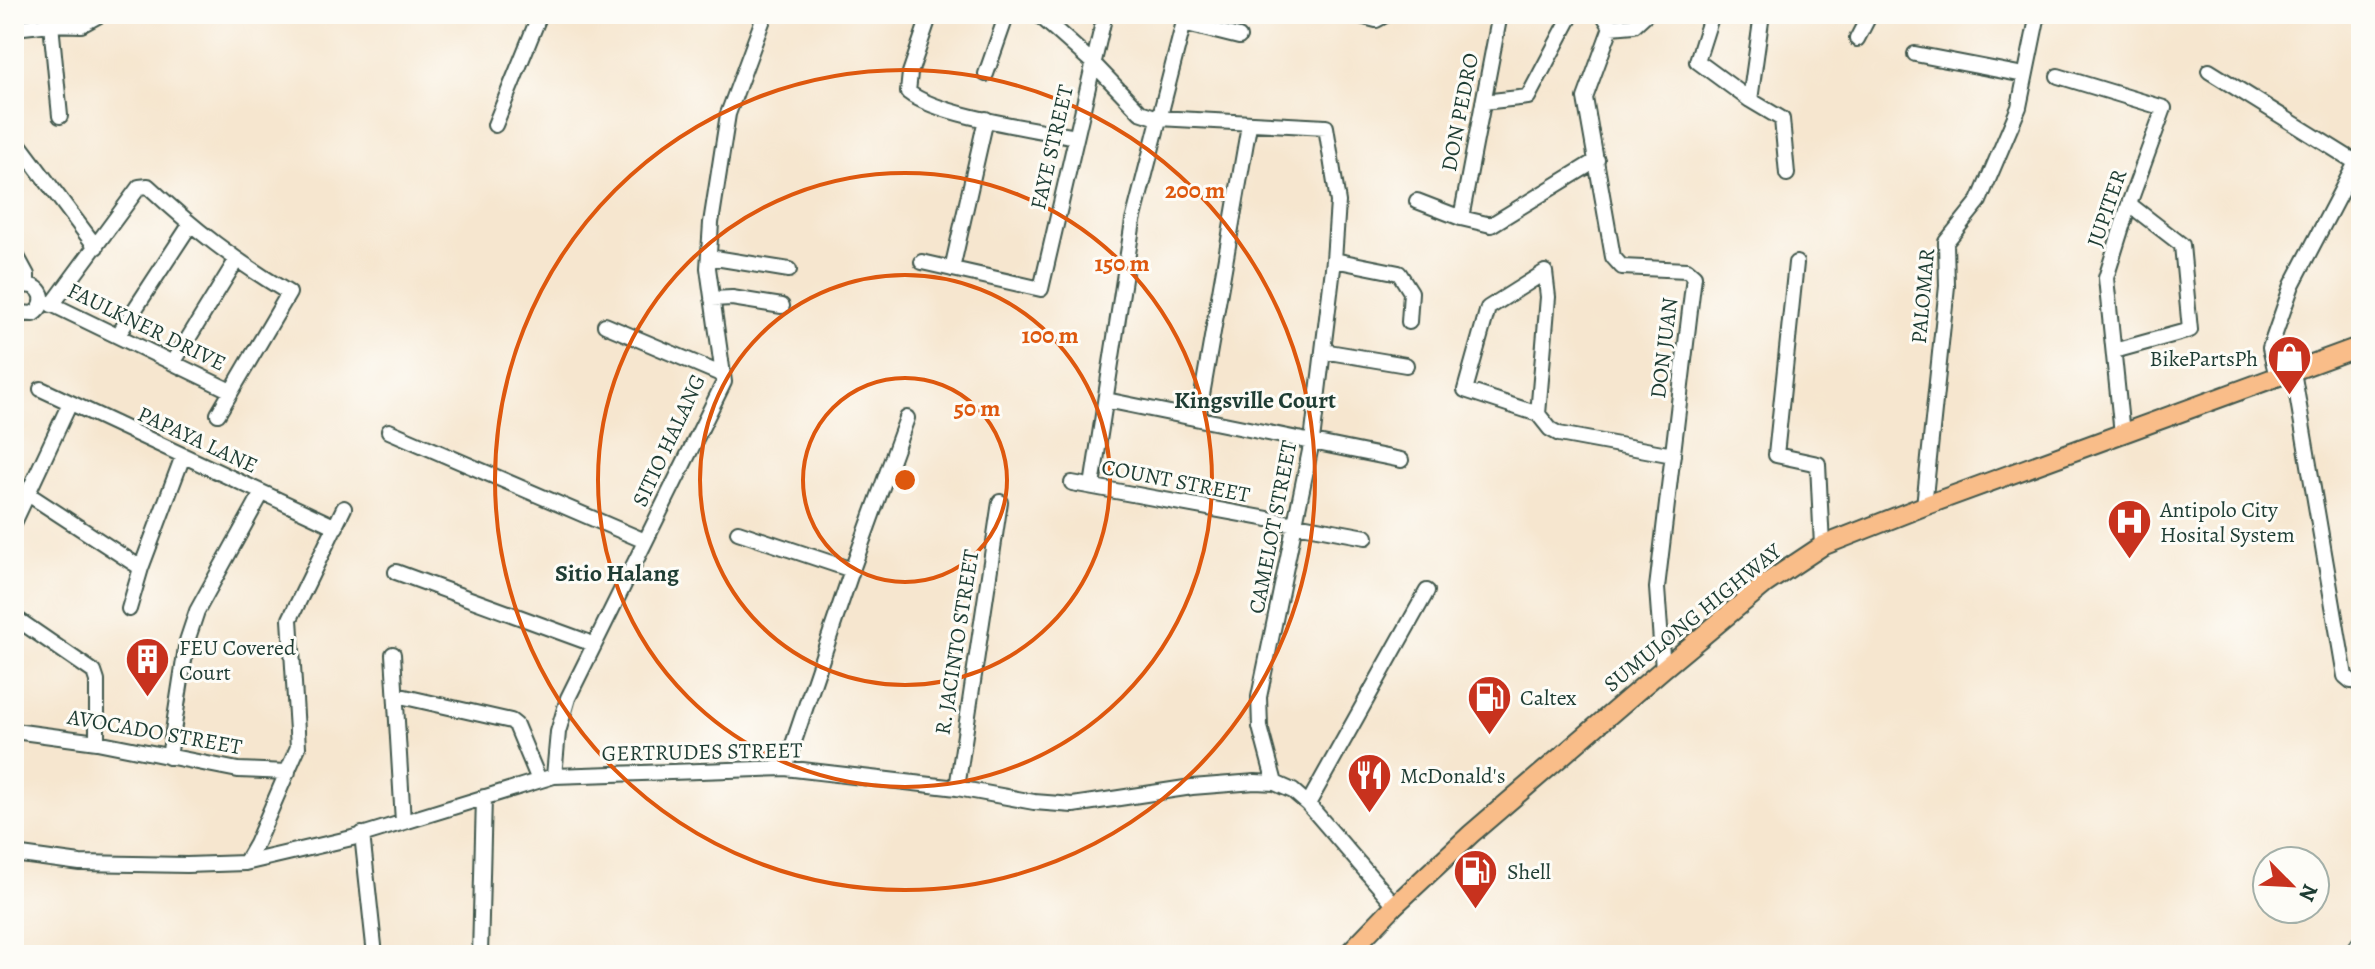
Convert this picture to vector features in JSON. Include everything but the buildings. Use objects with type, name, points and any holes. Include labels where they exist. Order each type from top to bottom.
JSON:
[{"type":"main road","name":"SUMULONG HIGHWAY","points":[[1347,955],[1471,834],[1765,584],[1822,546],[2361,346]]},
{"type":"street","points":[[14,28],[49,19],[81,25],[101,14]]},
{"type":"street","points":[[495,125],[540,14]]},
{"type":"street","points":[[930,14],[910,73],[908,92],[921,102],[1076,137]]},
{"type":"street","points":[[986,74],[1007,14]]},
{"type":"street","name":"CAMELOT STREET","points":[[1038,14],[1093,63],[1140,112],[1158,118],[1326,127],[1338,202],[1334,260],[1312,441],[1259,697],[1260,727],[1275,783]]},
{"type":"street","name":"FAYE STREET","points":[[952,269],[1041,289],[1105,14]]},
{"type":"street","points":[[1353,14],[1376,20],[1387,14]]},
{"type":"street","name":"DON PEDRO","points":[[1461,218],[1500,14]]},
{"type":"street","points":[[1483,102],[1528,97],[1572,14]]},
{"type":"street","points":[[1607,20],[1634,25],[1646,14]]},
{"type":"street","points":[[1712,14],[1697,61],[1782,119],[1787,174]]},
{"type":"street","points":[[1750,100],[1762,14]]},
{"type":"street","points":[[1857,39],[1870,14]]},
{"type":"street","name":"PALOMAR","points":[[1924,506],[1947,286],[1946,242],[1979,201],[2019,107],[2038,14]]},
{"type":"street","name":"SITIO HALANG","points":[[546,778],[568,698],[724,382],[708,268],[711,223],[728,114],[759,16]]},
{"type":"street","points":[[1092,486],[1133,221],[1184,18],[1239,37]]},
{"type":"street","points":[[49,19],[60,116]]},
{"type":"street","name":"DON JUAN","points":[[1607,20],[1585,98],[1613,257],[1622,267],[1687,270],[1694,276],[1657,588],[1663,669]]},
{"type":"street","points":[[1915,54],[2024,75]]},
{"type":"street","points":[[2209,71],[2359,158],[2292,285],[2270,348],[2285,374],[2345,676],[2361,683]]},
{"type":"street","name":"JUPITER","points":[[2058,76],[2164,108],[2106,278],[2122,434]]},
{"type":"street","points":[[922,262],[952,269],[986,119]]},
{"type":"street","points":[[1198,418],[1249,125]]},
{"type":"street","points":[[14,142],[96,247]]},
{"type":"street","points":[[1417,201],[1461,218],[1491,225],[1597,160]]},
{"type":"street","points":[[14,329],[18,310],[33,314],[48,302],[96,247],[139,187],[148,186],[190,225],[236,261],[289,293],[218,414]]},
{"type":"street","points":[[2114,351],[2190,330],[2182,245],[2129,204]]},
{"type":"street","points":[[118,335],[190,225]]},
{"type":"street","points":[[14,251],[27,275],[27,284]]},
{"type":"street","points":[[709,257],[789,270]]},
{"type":"street","points":[[1334,260],[1399,273],[1411,292],[1409,322]]},
{"type":"street","points":[[173,363],[236,261]]},
{"type":"street","points":[[1796,263],[1776,455],[1818,464],[1822,546]]},
{"type":"street","points":[[1538,414],[1548,297],[1545,272],[1488,308],[1465,390],[1538,414],[1550,429],[1559,434],[1673,455]]},
{"type":"street","points":[[14,293],[27,284],[39,289],[48,302]]},
{"type":"street","points":[[712,299],[732,298],[782,306]]},
{"type":"street","name":"FAULKNER DRIVE","points":[[48,302],[231,391]]},
{"type":"street","points":[[605,325],[723,375]]},
{"type":"street","points":[[1323,351],[1406,365]]},
{"type":"street","name":"PAPAYA LANE","points":[[41,389],[336,527]]},
{"type":"street","points":[[1106,400],[1401,460]]},
{"type":"street","points":[[14,523],[70,403]]},
{"type":"street","points":[[785,768],[907,418]]},
{"type":"street","points":[[389,431],[645,541]]},
{"type":"street","points":[[129,609],[183,456]]},
{"type":"street","name":"COUNT STREET","points":[[1072,483],[1296,527],[1366,537]]},
{"type":"street","points":[[169,757],[187,641],[197,611],[262,493]]},
{"type":"street","points":[[28,494],[141,568]]},
{"type":"street","name":"R. JACINTO STREET","points":[[957,788],[1000,502]]},
{"type":"street","points":[[245,863],[298,747],[290,619],[344,508]]},
{"type":"street","points":[[738,532],[852,570]]},
{"type":"street","points":[[396,572],[593,644]]},
{"type":"street","points":[[1308,804],[1427,591]]},
{"type":"street","points":[[14,617],[94,672],[97,681],[97,742]]},
{"type":"street","points":[[393,654],[403,822]]},
{"type":"street","points":[[396,695],[511,721],[546,778]]},
{"type":"street","name":"AVOCADO STREET","points":[[14,731],[97,742],[238,770],[288,772]]},
{"type":"street","name":"GERTRUDES STREET","points":[[14,854],[80,863],[245,863],[362,834],[546,778],[785,768],[1073,805],[1192,787],[1275,783]]},
{"type":"street","points":[[1275,783],[1293,791],[1308,804],[1395,905]]},
{"type":"street","points":[[480,955],[484,797]]},
{"type":"street","points":[[362,834],[375,955]]},
{"type":"street","points":[[2350,955],[2361,941]]},
{"type":"place","name":"BikePartsPh","points":[[2289,397]]},
{"type":"place","name":"Antipolo City Hosital System","points":[[2129,561]]},
{"type":"place","name":"FEU Covered Court","points":[[148,699]]},
{"type":"place","name":"Caltex","points":[[1489,736]]},
{"type":"place","name":"McDonald's","points":[[1369,814]]},
{"type":"place","name":"Shell","points":[[1476,910]]},
{"type":"district","name":"Kingsville Court","points":[[1255,400]]},
{"type":"district","name":"Sitio Halang","points":[[617,573]]}]
